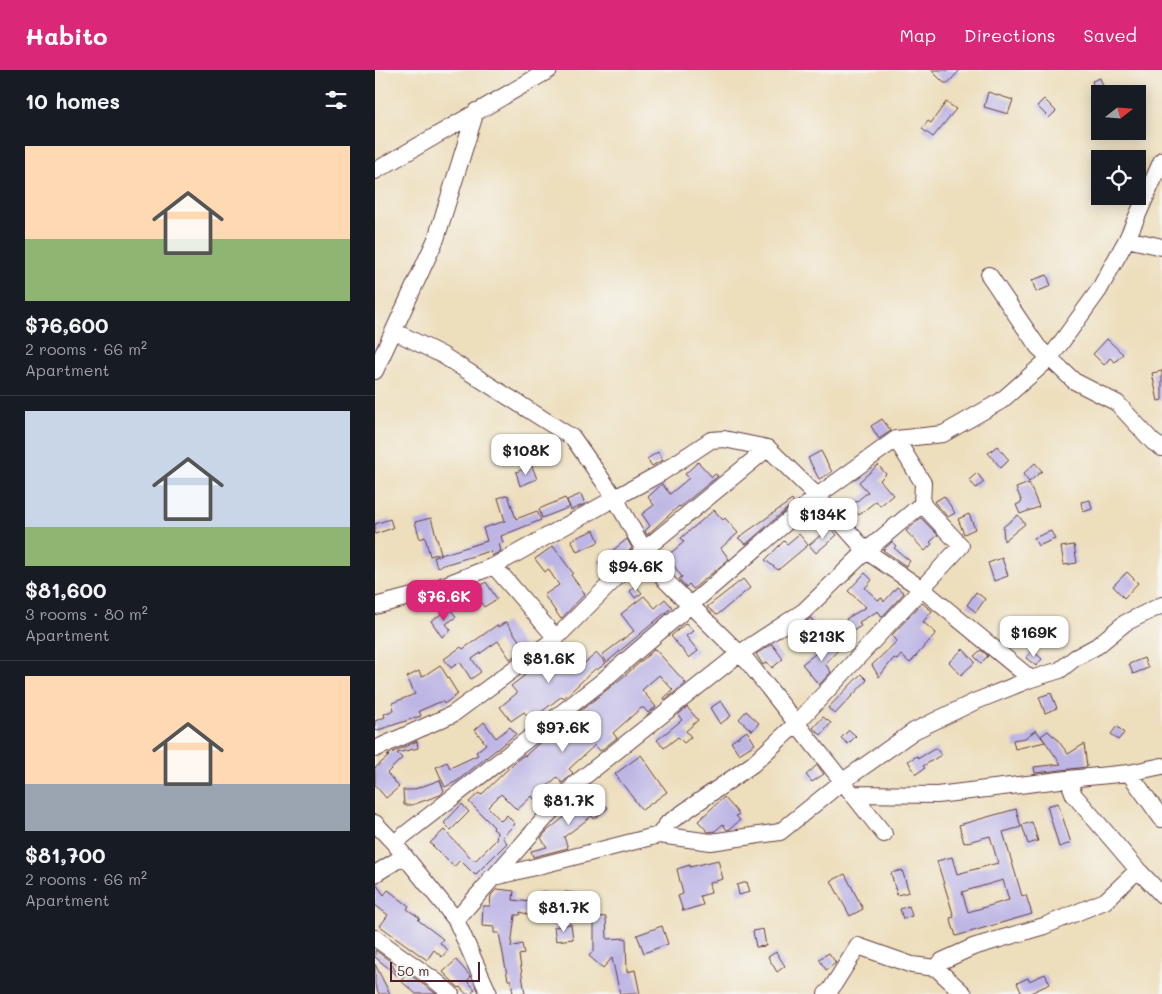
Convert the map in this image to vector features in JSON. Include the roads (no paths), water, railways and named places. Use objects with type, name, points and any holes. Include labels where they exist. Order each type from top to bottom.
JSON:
[{"type":"street","points":[[375,171],[549,70]]},
{"type":"street","points":[[375,371],[436,239],[476,111]]},
{"type":"street","points":[[375,874],[399,850],[600,683],[817,496],[897,439],[943,434],[1001,401],[1050,358],[1099,290],[1127,239],[1162,160]]},
{"type":"street","points":[[1127,239],[1162,247]]},
{"type":"street","points":[[989,275],[1038,347],[1074,381],[1117,403],[1153,442],[1162,448]]},
{"type":"street","points":[[394,331],[442,355],[573,438],[615,498],[644,550],[664,579],[740,654],[884,834]]},
{"type":"street","points":[[375,606],[424,593],[494,566],[661,473],[711,440],[724,439],[768,448],[817,496],[865,551],[922,589],[1031,679]]},
{"type":"street","points":[[659,835],[668,824],[753,764],[797,723],[961,546],[922,504],[923,483],[897,439]]},
{"type":"street","points":[[375,749],[453,714],[557,638],[644,550],[768,448]]},
{"type":"street","points":[[456,920],[575,784],[740,654],[803,611],[865,551],[922,504]]},
{"type":"street","points":[[494,566],[557,638]]},
{"type":"street","points":[[491,878],[659,835],[711,842],[780,832],[848,787],[914,731],[974,702],[1031,679],[1060,670],[1075,658],[1097,646],[1125,623],[1162,605]]},
{"type":"street","points":[[848,787],[937,795],[1129,773],[1162,766]]},
{"type":"street","points":[[1129,773],[1162,819]]},
{"type":"street","points":[[1068,779],[1074,795],[1138,870],[1162,895]]},
{"type":"street","points":[[375,823],[456,920],[489,994]]},
{"type":"street","points":[[936,968],[942,961],[973,947],[1044,926],[1105,901],[1138,870]]},
{"type":"street","points":[[375,938],[451,994]]},
{"type":"street","points":[[826,994],[858,946],[912,965],[936,968],[964,994]]}]
